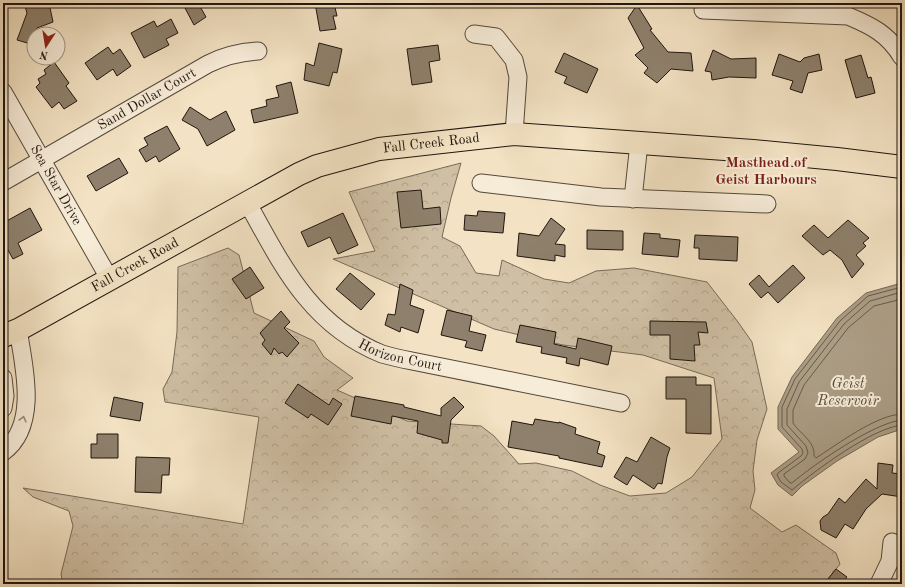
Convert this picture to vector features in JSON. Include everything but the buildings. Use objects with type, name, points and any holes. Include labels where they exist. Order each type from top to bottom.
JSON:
[{"type":"main road","name":"Fall Creek Road","points":[[11,333],[299,174],[317,166],[379,149],[514,134],[837,159],[902,167]]},
{"type":"street","points":[[703,10],[848,16],[867,24],[882,33],[896,47],[902,57]]},
{"type":"street","points":[[474,34],[496,37],[514,60],[518,77],[514,134]]},
{"type":"street","name":"Sand Dollar Court","points":[[3,182],[208,64],[224,56],[246,51],[258,51]]},
{"type":"street","name":"Sea Star Drive","points":[[3,92],[109,278]]},
{"type":"street","points":[[633,198],[639,143]]},
{"type":"street","points":[[481,183],[601,197],[767,204]]},
{"type":"street","name":"Horizon Court","points":[[247,202],[282,265],[296,286],[327,321],[364,345],[383,354],[412,361],[621,403]]},
{"type":"street","points":[[3,452],[10,446],[16,437],[23,420],[26,400],[26,377],[11,333]]},
{"type":"street","points":[[3,378],[5,396],[3,408]]},
{"type":"street","points":[[879,584],[890,561],[892,542]]},
{"type":"green space","points":[[461,163],[442,237],[460,246],[476,273],[499,276],[502,260],[544,279],[569,283],[596,271],[634,268],[707,282],[752,342],[767,409],[757,440],[753,471],[755,490],[750,508],[782,532],[796,525],[836,553],[840,564],[824,584],[63,584],[61,574],[73,526],[69,511],[33,497],[23,488],[243,524],[259,417],[165,402],[163,389],[172,372],[177,332],[178,267],[228,248],[239,255],[254,313],[314,341],[324,357],[353,378],[337,390],[407,421],[481,426],[494,436],[519,464],[536,463],[572,471],[600,485],[630,496],[666,493],[692,477],[722,439],[714,378],[643,355],[563,345],[494,329],[333,259],[375,251],[349,192]]},
{"type":"water","name":"Geist Reservoir","points":[[898,284],[902,285],[902,429],[878,437],[837,461],[802,486],[792,496],[778,485],[771,473],[799,452],[778,429],[778,407],[792,377],[837,318],[866,293]]},
{"type":"district","name":"Masthead of Geist Harbours","points":[[766,172]]}]
